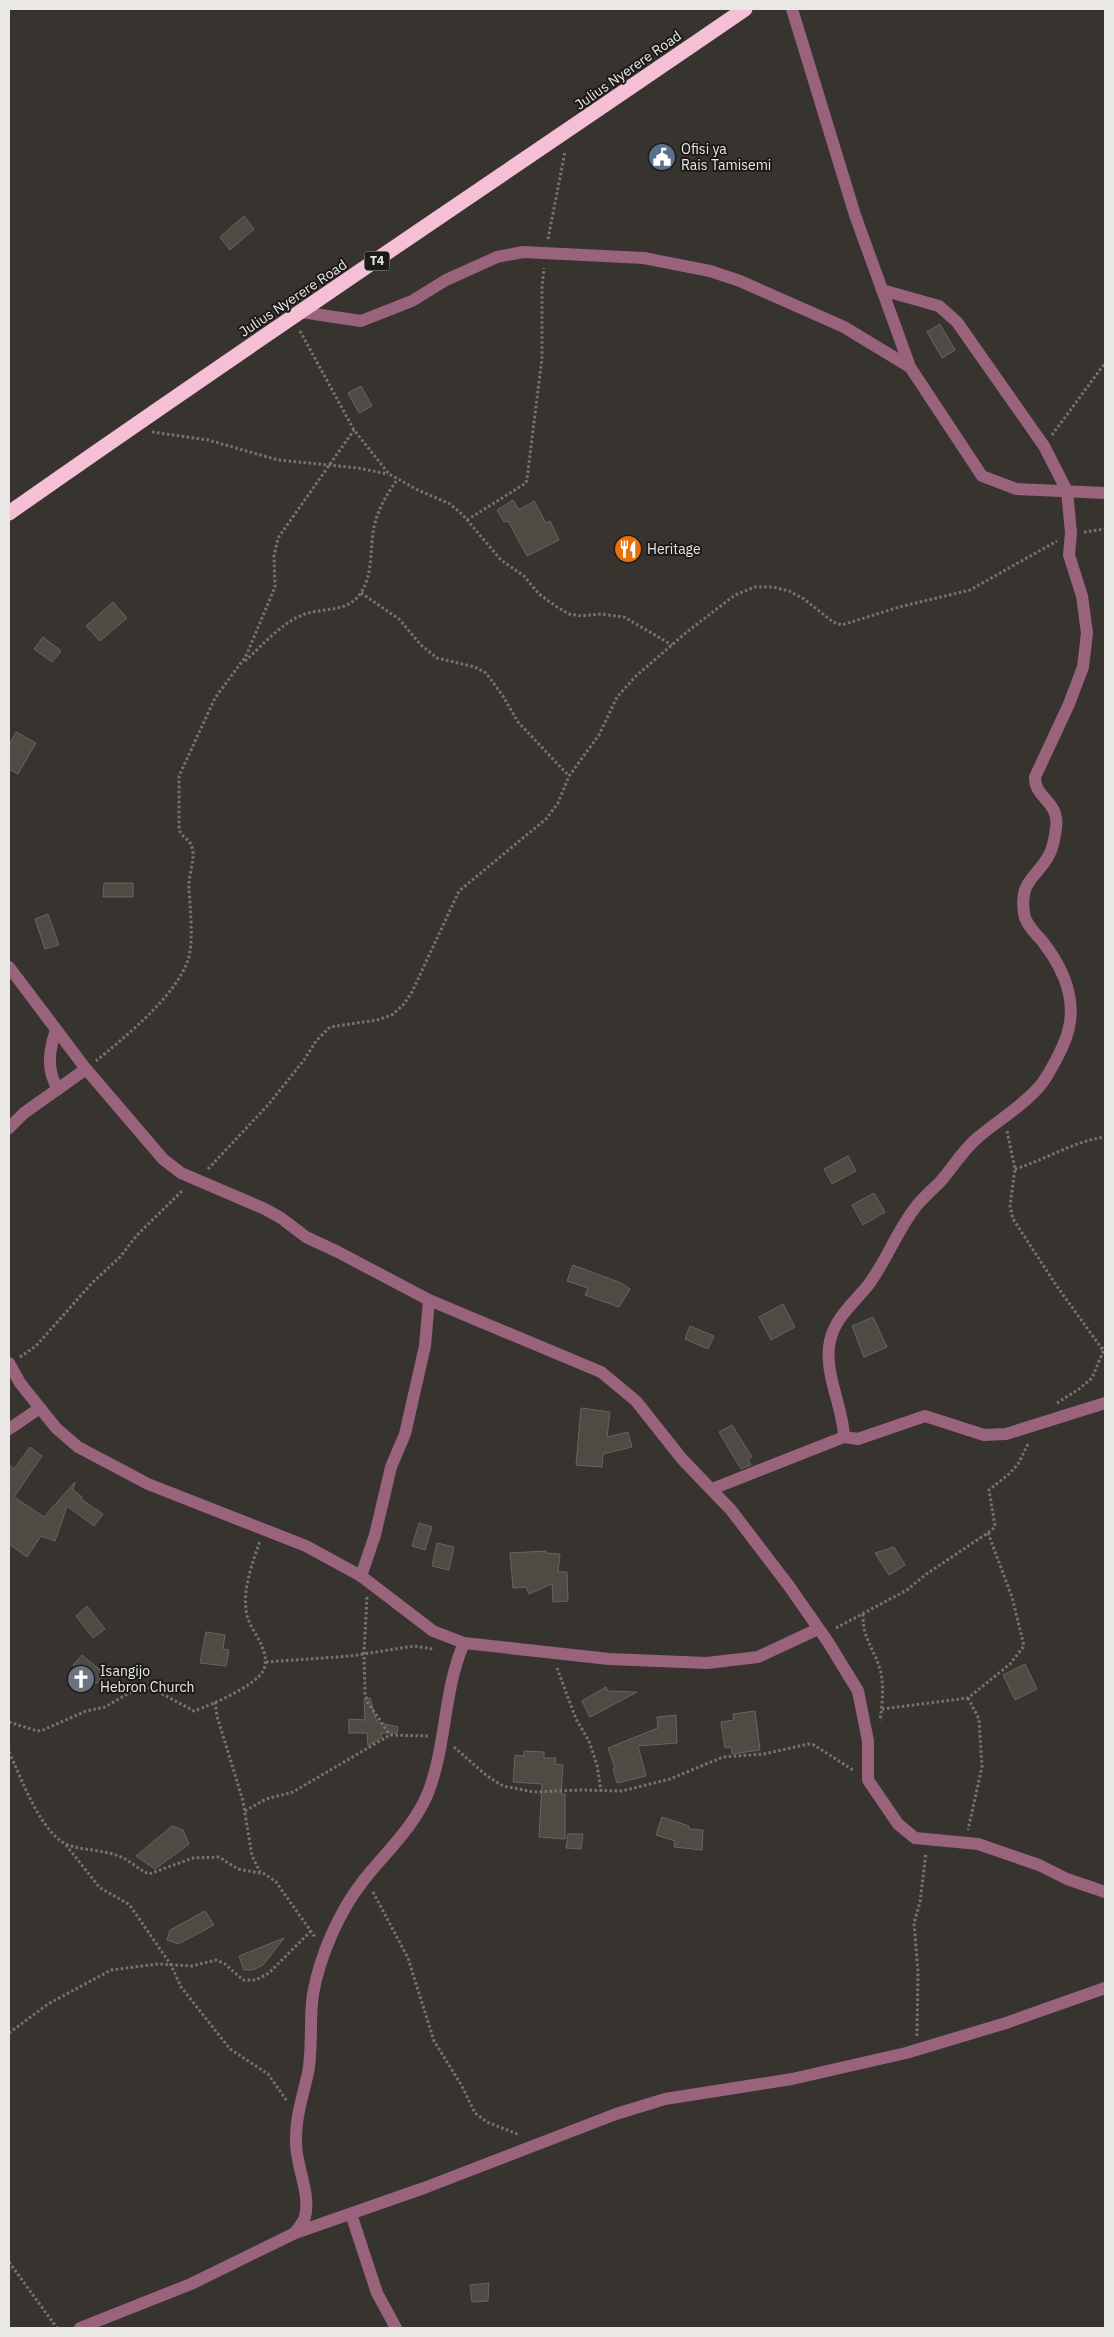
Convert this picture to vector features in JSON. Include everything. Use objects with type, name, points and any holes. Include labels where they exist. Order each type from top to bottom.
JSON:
[{"type":"highway","name":"Julius Nyerere Road","points":[[9,513],[128,429],[570,130],[745,9]]},
{"type":"street","points":[[792,9],[855,215],[910,367],[982,476],[1016,489],[1105,493]]},
{"type":"street","points":[[297,315],[361,321],[412,300],[446,280],[497,257],[523,252],[546,251],[644,258],[710,271],[740,281],[844,328],[910,367]]},
{"type":"street","points":[[844,1437],[840,1407],[829,1360],[829,1343],[832,1332],[845,1310],[868,1284],[890,1252],[900,1228],[919,1204],[974,1141],[1039,1087],[1064,1043],[1071,1017],[1070,993],[1066,979],[1054,957],[1030,928],[1024,914],[1024,894],[1028,880],[1050,855],[1056,828],[1056,814],[1052,805],[1039,792],[1035,783],[1035,777],[1069,704],[1083,667],[1087,633],[1082,596],[1069,555],[1071,534],[1067,491],[1044,446],[957,322],[939,306],[882,290]]},
{"type":"street","points":[[9,967],[86,1069],[163,1159],[181,1173],[265,1209],[281,1218],[306,1238],[338,1252],[429,1300],[601,1372],[636,1401],[682,1459],[712,1489],[763,1551],[821,1632],[858,1691],[868,1741],[868,1780],[898,1824],[915,1838],[978,1844],[1105,1892]]},
{"type":"street","points":[[56,1030],[49,1057],[52,1080],[58,1089]]},
{"type":"street","points":[[9,1128],[24,1113],[86,1069]]},
{"type":"street","points":[[365,1579],[391,1467],[405,1434],[425,1346],[429,1300]]},
{"type":"street","points":[[9,1364],[20,1383],[56,1428],[78,1447],[148,1484],[306,1546],[365,1579],[433,1631],[464,1643],[609,1659],[707,1664],[758,1657],[821,1632]]},
{"type":"street","points":[[712,1489],[844,1437],[858,1439],[925,1416],[984,1435],[1006,1434],[1105,1403]]},
{"type":"street","points":[[9,1429],[40,1408]]},
{"type":"street","points":[[295,2233],[305,2218],[306,2204],[298,2168],[296,2143],[297,2116],[308,2072],[313,1994],[324,1950],[365,1878],[419,1812],[430,1784],[442,1736],[451,1680],[464,1643]]},
{"type":"street","points":[[80,2328],[191,2284],[295,2233],[424,2188],[616,2114],[666,2099],[792,2079],[917,2050],[1006,2023],[1105,1988]]},
{"type":"street","points":[[351,2214],[377,2293],[396,2328]]},
{"type":"path","points":[[467,520],[526,483],[542,358],[542,286],[546,251],[570,130]]},
{"type":"path","points":[[297,315],[354,430],[389,474],[397,480],[450,504],[467,520],[501,560],[524,576],[539,594],[558,607],[576,615],[601,614],[624,617],[672,645]]},
{"type":"path","points":[[1044,446],[1105,363]]},
{"type":"path","points":[[128,429],[208,440],[278,460],[358,468],[389,474]]},
{"type":"path","points":[[243,662],[275,587],[274,556],[278,538],[354,430]]},
{"type":"path","points":[[86,1069],[154,1009],[180,977],[189,959],[191,925],[188,880],[193,855],[192,846],[180,833],[179,776],[215,698],[243,662],[288,624],[304,615],[347,606],[361,593],[368,572],[374,526],[384,499],[397,480]]},
{"type":"path","points":[[9,1364],[36,1346],[92,1283],[120,1257],[152,1219],[177,1194],[198,1180],[268,1105],[304,1060],[316,1040],[330,1027],[377,1020],[392,1014],[404,1004],[412,992],[459,891],[546,819],[558,803],[569,776],[599,735],[617,697],[636,676],[735,595],[755,587],[773,587],[789,591],[804,599],[833,622],[842,625],[899,607],[970,590],[1071,534],[1105,529]]},
{"type":"path","points":[[361,593],[399,620],[421,645],[437,658],[475,667],[486,673],[503,696],[518,722],[569,776]]},
{"type":"path","points":[[1004,1116],[1015,1169],[1010,1206],[1013,1219],[1056,1285],[1105,1350],[1092,1378],[1079,1389],[1060,1399],[1054,1406]]},
{"type":"path","points":[[1015,1169],[1041,1161],[1060,1151],[1105,1137]]},
{"type":"path","points":[[821,1632],[907,1590],[988,1533],[995,1526],[989,1490],[1018,1464],[1026,1451],[1035,1425]]},
{"type":"path","points":[[9,1722],[37,1731],[43,1730],[86,1711],[105,1707],[136,1689],[144,1687],[166,1695],[194,1711],[215,1702],[257,1678],[264,1670],[266,1662],[264,1652],[247,1618],[245,1607],[252,1570],[264,1529]]},
{"type":"path","points":[[882,1709],[968,1698],[1010,1664],[1024,1646],[1012,1597],[988,1533]]},
{"type":"path","points":[[365,1579],[365,1694],[368,1703],[390,1736]]},
{"type":"path","points":[[863,1613],[862,1628],[881,1673],[882,1709],[880,1723]]},
{"type":"path","points":[[266,1662],[364,1653],[414,1646],[435,1649]]},
{"type":"path","points":[[552,1653],[573,1713],[589,1741],[597,1765],[602,1790]]},
{"type":"path","points":[[968,1698],[979,1719],[982,1768],[967,1827],[969,1844]]},
{"type":"path","points":[[215,1702],[217,1716],[245,1811],[252,1856],[260,1872]]},
{"type":"path","points":[[245,1811],[266,1799],[301,1788],[390,1736],[442,1736],[487,1776],[513,1790],[534,1792],[622,1791],[670,1779],[723,1757],[764,1754],[808,1744],[825,1752],[868,1780]]},
{"type":"path","points":[[9,1752],[27,1794],[41,1818],[64,1842],[100,1888],[127,1902],[132,1907],[171,1965],[182,1987],[230,2049],[268,2074],[297,2116]]},
{"type":"path","points":[[917,2050],[918,1972],[914,1923],[920,1902],[927,1840]]},
{"type":"path","points":[[64,1842],[69,1845],[102,1851],[124,1858],[138,1870],[148,1874],[193,1858],[218,1857],[238,1869],[260,1872],[276,1882],[324,1950]]},
{"type":"path","points":[[365,1878],[408,1958],[434,2041],[462,2086],[475,2113],[487,2122],[539,2144]]},
{"type":"path","points":[[9,2032],[48,2004],[111,1970],[158,1964],[192,1966],[216,1960],[225,1964],[243,1980],[256,1980],[269,1973],[311,1931]]},
{"type":"path","points":[[9,2262],[57,2328]]},
{"type":"building","points":[[244,216],[254,229],[230,250],[220,237]]},
{"type":"building","points":[[940,324],[955,350],[942,358],[927,332]]},
{"type":"building","points":[[361,386],[372,406],[359,413],[348,393]]},
{"type":"building","points":[[513,500],[519,510],[534,501],[546,523],[550,521],[559,540],[527,556],[508,521],[504,522],[497,510]]},
{"type":"building","points":[[113,602],[127,618],[100,641],[86,626]]},
{"type":"building","points":[[43,637],[61,651],[52,662],[34,649]]},
{"type":"building","points":[[16,732],[36,743],[18,774],[9,769],[9,745]]},
{"type":"building","points":[[104,883],[133,883],[133,897],[103,897]]},
{"type":"building","points":[[48,914],[59,945],[45,949],[35,919]]},
{"type":"building","points":[[848,1156],[856,1171],[832,1184],[824,1169]]},
{"type":"building","points":[[874,1193],[885,1212],[863,1225],[852,1205]]},
{"type":"building","points":[[573,1265],[621,1283],[630,1289],[619,1307],[585,1295],[588,1288],[567,1281]]},
{"type":"building","points":[[783,1304],[795,1327],[771,1340],[759,1317]]},
{"type":"building","points":[[873,1317],[887,1347],[864,1357],[852,1326]]},
{"type":"building","points":[[690,1326],[714,1336],[708,1349],[685,1339]]},
{"type":"building","points":[[581,1408],[610,1412],[607,1437],[628,1432],[632,1447],[603,1454],[602,1467],[576,1465]]},
{"type":"building","points":[[732,1425],[752,1457],[748,1459],[751,1465],[741,1469],[719,1432]]},
{"type":"building","points":[[30,1447],[42,1456],[14,1497],[44,1517],[75,1482],[73,1490],[82,1497],[81,1499],[103,1514],[94,1526],[67,1506],[55,1541],[41,1536],[27,1557],[9,1544],[9,1465],[14,1469]]},
{"type":"building","points":[[419,1523],[432,1527],[425,1550],[412,1546]]},
{"type":"building","points":[[437,1543],[454,1547],[449,1570],[432,1566]]},
{"type":"building","points":[[894,1547],[905,1565],[889,1575],[875,1553]]},
{"type":"building","points":[[546,1551],[546,1553],[560,1554],[558,1572],[567,1572],[568,1601],[553,1602],[552,1584],[529,1594],[526,1587],[513,1588],[510,1553]]},
{"type":"building","points":[[87,1606],[105,1629],[93,1638],[76,1616]]},
{"type":"building","points":[[206,1632],[225,1635],[223,1649],[229,1650],[226,1666],[200,1663]]},
{"type":"building","points":[[82,1655],[105,1674],[96,1684],[73,1665]]},
{"type":"building","points":[[1025,1664],[1037,1689],[1015,1700],[1003,1675]]},
{"type":"building","points":[[606,1687],[608,1691],[637,1692],[590,1717],[582,1701]]},
{"type":"building","points":[[370,1698],[377,1722],[398,1727],[397,1733],[381,1733],[382,1737],[368,1746],[367,1733],[349,1733],[349,1719],[365,1720],[364,1699]]},
{"type":"building","points":[[755,1711],[760,1750],[732,1754],[731,1747],[725,1748],[721,1722],[734,1720],[733,1714]]},
{"type":"building","points":[[676,1715],[677,1743],[638,1746],[646,1776],[617,1783],[613,1769],[615,1768],[608,1748],[658,1728],[657,1717]]},
{"type":"building","points":[[524,1751],[544,1752],[544,1758],[556,1758],[555,1764],[563,1765],[561,1794],[565,1794],[565,1839],[539,1837],[542,1784],[513,1782],[515,1755],[524,1756]]},
{"type":"building","points":[[662,1817],[689,1826],[689,1829],[703,1830],[702,1850],[674,1847],[675,1841],[656,1835]]},
{"type":"building","points":[[172,1826],[183,1830],[189,1844],[155,1869],[136,1856]]},
{"type":"building","points":[[568,1834],[583,1834],[581,1849],[566,1848]]},
{"type":"building","points":[[205,1911],[214,1925],[178,1944],[167,1940],[170,1930]]},
{"type":"building","points":[[284,1938],[263,1965],[253,1970],[244,1970],[239,1956]]},
{"type":"building","points":[[489,2283],[488,2301],[472,2302],[470,2285]]},
{"type":"place","name":"Ofisi ya Rais Tamisemi","points":[[662,157]]},
{"type":"place","name":"Heritage","points":[[628,549]]},
{"type":"place","name":"Isangijo Hebron Church","points":[[81,1679]]}]
